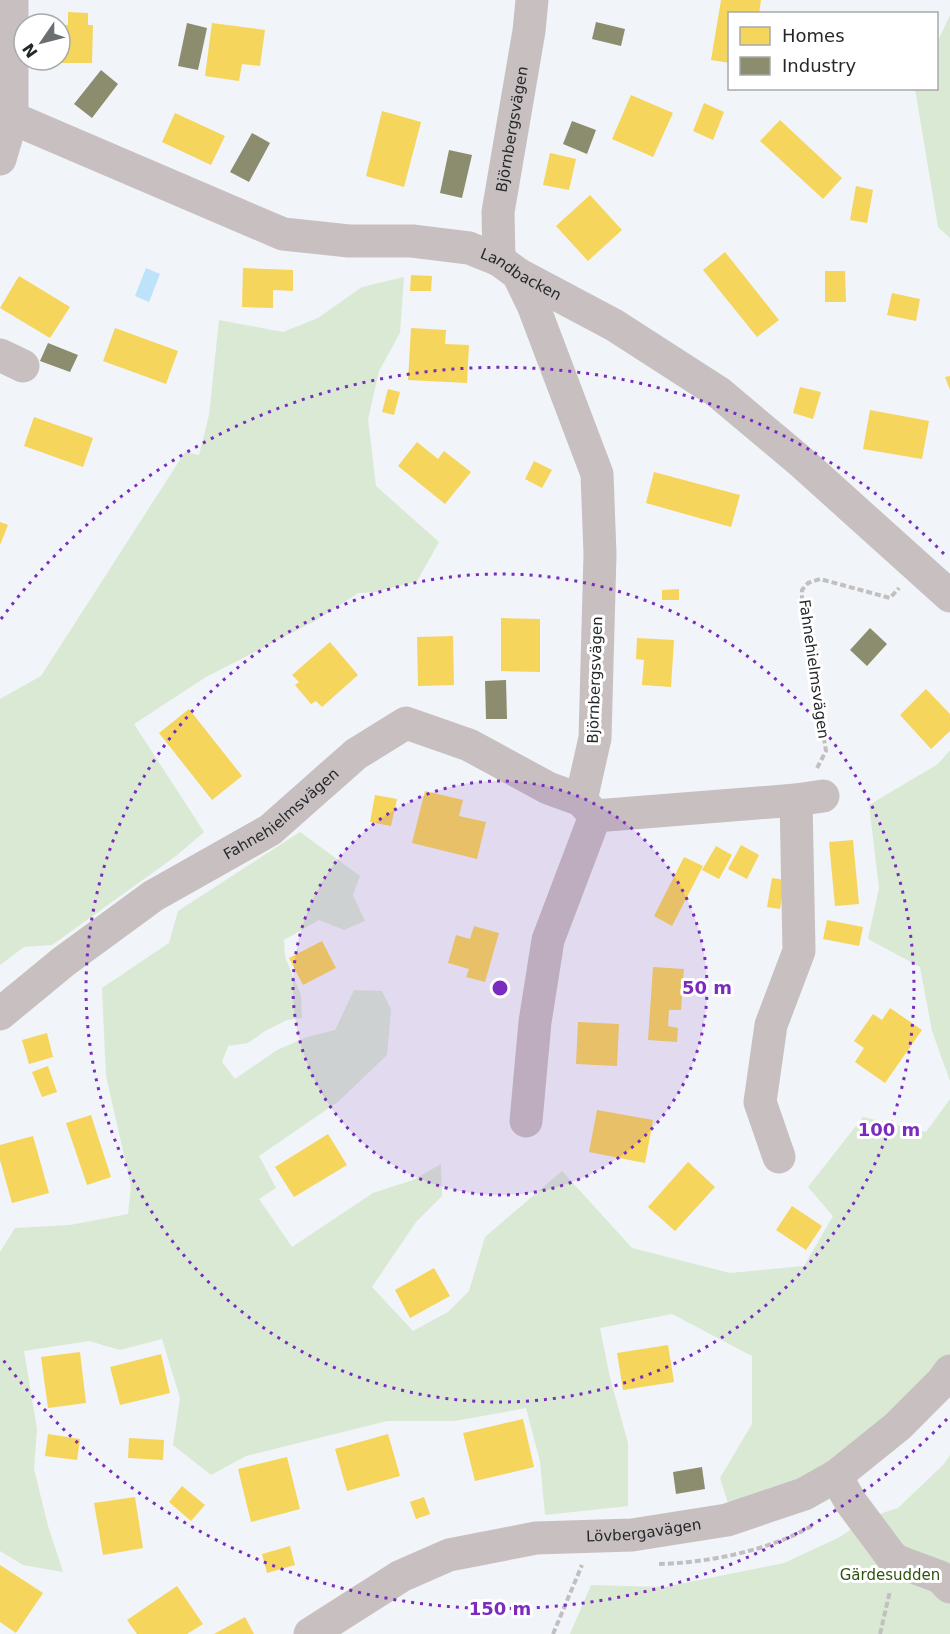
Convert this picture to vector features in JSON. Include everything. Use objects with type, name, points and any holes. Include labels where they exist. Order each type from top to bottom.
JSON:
[{"type":"street","points":[[0,159],[12,118],[12,0]]},
{"type":"street","name":"Björnbergsvägen","points":[[526,1121],[535,1022],[548,940],[588,808],[595,738],[600,554],[597,474],[534,305],[508,267],[498,212],[529,31],[532,0]]},
{"type":"street","name":"Landbacken","points":[[12,118],[283,234],[349,241],[412,241],[469,249],[508,267],[614,325],[718,392],[799,460],[950,596]]},
{"type":"street","name":"Fahnehielmsvägen","points":[[0,1014],[63,963],[153,896],[270,830],[356,754],[406,723],[469,745],[588,808],[810,798]]},
{"type":"street","points":[[779,1157],[760,1102],[771,1025],[799,951],[810,798]]},
{"type":"street","name":"Lövbergavägen","points":[[310,1634],[400,1576],[449,1555],[536,1538],[632,1535],[727,1520],[804,1494],[836,1476],[898,1426],[950,1371]]},
{"type":"street","points":[[836,1476],[850,1501],[897,1561],[940,1577],[950,1587]]},
{"type":"path","name":"Fahnehielmsvägen","points":[[810,798],[796,787],[816,769],[826,751],[802,607],[802,590],[808,583],[820,579],[890,598],[919,568]]},
{"type":"path","points":[[880,1634],[897,1561]]},
{"type":"path","points":[[553,1634],[582,1565]]},
{"type":"green space","points":[[950,15],[950,238],[938,227],[915,90],[938,90],[938,41]]},
{"type":"green space","points":[[404,277],[400,333],[379,371],[368,419],[376,486],[439,542],[417,581],[376,592],[358,593],[315,621],[206,677],[134,724],[204,832],[176,856],[52,945],[24,947],[0,965],[0,699],[41,676],[185,452],[199,455],[209,415],[219,320],[283,332],[318,318],[362,287]]},
{"type":"green space","points":[[950,750],[950,1081],[932,1031],[920,967],[868,939],[879,888],[869,805],[938,764]]},
{"type":"green space","points":[[300,832],[360,876],[353,895],[365,921],[344,930],[319,920],[284,940],[285,957],[301,995],[302,1018],[287,1020],[248,1043],[228,1046],[222,1062],[235,1079],[277,1050],[307,1037],[335,1030],[354,990],[382,991],[391,1009],[387,1055],[339,1101],[259,1156],[276,1188],[259,1199],[292,1247],[373,1193],[413,1180],[441,1164],[442,1196],[416,1222],[372,1287],[413,1331],[448,1312],[469,1291],[485,1237],[562,1171],[632,1248],[730,1273],[804,1266],[833,1216],[808,1187],[863,1117],[926,1132],[950,1099],[950,1358],[860,1442],[791,1487],[731,1513],[720,1478],[752,1424],[752,1356],[672,1314],[600,1328],[610,1378],[628,1443],[628,1506],[545,1515],[540,1461],[526,1408],[455,1421],[387,1421],[246,1456],[211,1475],[173,1445],[180,1398],[162,1339],[120,1350],[89,1341],[24,1351],[37,1429],[34,1469],[48,1526],[63,1572],[23,1565],[0,1551],[0,1252],[15,1228],[70,1225],[128,1214],[131,1186],[106,1076],[102,988],[169,943],[178,911]]},
{"type":"green space","name":"Gärdesudden","points":[[950,1455],[950,1634],[570,1634],[591,1585],[665,1587],[784,1563],[840,1537],[867,1518],[898,1508],[944,1464]]},
{"type":"water","points":[[146,268],[160,274],[149,302],[135,296]]},
{"type":"building: Homes","points":[[721,0],[761,0],[759,12],[728,12],[728,63],[711,60]]},
{"type":"building: Homes","points":[[72,12],[88,13],[88,25],[93,25],[92,63],[72,63]]},
{"type":"building: Homes","points":[[212,23],[265,30],[260,66],[242,64],[239,81],[205,76]]},
{"type":"building: Homes","points":[[631,95],[673,113],[653,157],[612,139]]},
{"type":"building: Homes","points":[[704,103],[724,112],[713,140],[693,131]]},
{"type":"building: Homes","points":[[382,111],[421,122],[404,187],[366,176]]},
{"type":"building: Homes","points":[[175,113],[225,136],[211,165],[162,142]]},
{"type":"building: Homes","points":[[780,120],[842,178],[823,199],[760,141]]},
{"type":"building: Homes","points":[[550,153],[576,159],[569,190],[543,185]]},
{"type":"building: Homes","points":[[856,186],[873,190],[867,223],[850,220]]},
{"type":"building: Homes","points":[[590,195],[622,230],[588,261],[556,226]]},
{"type":"building: Homes","points":[[725,252],[779,320],[757,337],[703,270]]},
{"type":"building: Homes","points":[[243,268],[293,270],[293,291],[273,290],[273,308],[242,307]]},
{"type":"building: Homes","points":[[825,271],[845,271],[846,302],[825,302]]},
{"type":"building: Homes","points":[[411,275],[432,276],[431,291],[410,291]]},
{"type":"building: Homes","points":[[19,276],[70,307],[50,338],[0,308]]},
{"type":"building: Homes","points":[[892,293],[920,299],[916,321],[887,315]]},
{"type":"building: Homes","points":[[115,328],[178,351],[166,384],[103,361]]},
{"type":"building: Homes","points":[[411,328],[446,330],[445,344],[469,345],[467,383],[408,380]]},
{"type":"building: Homes","points":[[950,376],[950,390],[945,377]]},
{"type":"building: Homes","points":[[800,387],[821,392],[813,419],[793,413]]},
{"type":"building: Homes","points":[[388,389],[400,392],[394,415],[382,412]]},
{"type":"building: Homes","points":[[870,410],[929,421],[922,459],[863,449]]},
{"type":"building: Homes","points":[[34,417],[93,438],[83,467],[24,446]]},
{"type":"building: Homes","points":[[417,442],[438,459],[444,451],[471,472],[445,504],[398,466]]},
{"type":"building: Homes","points":[[534,461],[552,470],[542,488],[525,479]]},
{"type":"building: Homes","points":[[654,472],[740,495],[731,527],[646,503]]},
{"type":"building: Homes","points":[[0,522],[8,525],[0,545]]},
{"type":"building: Homes","points":[[679,589],[679,600],[662,600],[662,590]]},
{"type":"building: Homes","points":[[501,618],[540,619],[540,672],[501,671]]},
{"type":"building: Homes","points":[[453,636],[454,685],[418,686],[417,637]]},
{"type":"building: Homes","points":[[637,638],[674,640],[671,687],[642,685],[644,660],[636,659]]},
{"type":"building: Homes","points":[[330,642],[358,675],[322,707],[316,701],[311,704],[295,685],[299,682],[292,675]]},
{"type":"building: Homes","points":[[926,689],[950,714],[950,731],[931,749],[900,715]]},
{"type":"building: Homes","points":[[189,709],[242,776],[212,800],[159,733]]},
{"type":"building: Homes","points":[[425,791],[463,800],[459,816],[486,822],[477,859],[412,843]]},
{"type":"building: Homes","points":[[375,795],[397,799],[391,826],[370,822]]},
{"type":"building: Homes","points":[[853,840],[859,904],[835,906],[829,842]]},
{"type":"building: Homes","points":[[741,845],[759,855],[747,879],[728,869]]},
{"type":"building: Homes","points":[[716,846],[732,855],[719,879],[702,870]]},
{"type":"building: Homes","points":[[684,857],[703,866],[672,926],[654,916]]},
{"type":"building: Homes","points":[[772,878],[785,880],[780,909],[767,907]]},
{"type":"building: Homes","points":[[827,920],[863,927],[859,946],[823,939]]},
{"type":"building: Homes","points":[[474,926],[499,933],[485,982],[466,977],[469,969],[448,963],[456,935],[470,939]]},
{"type":"building: Homes","points":[[322,941],[336,968],[303,985],[289,958]]},
{"type":"building: Homes","points":[[653,967],[684,969],[681,1010],[669,1010],[668,1026],[678,1028],[677,1042],[648,1040]]},
{"type":"building: Homes","points":[[890,1008],[922,1030],[885,1083],[855,1062],[864,1048],[854,1041],[873,1014],[882,1020]]},
{"type":"building: Homes","points":[[578,1022],[619,1024],[617,1066],[576,1064]]},
{"type":"building: Homes","points":[[47,1033],[53,1057],[29,1064],[22,1040]]},
{"type":"building: Homes","points":[[48,1066],[57,1092],[42,1097],[32,1072]]},
{"type":"building: Homes","points":[[597,1110],[653,1120],[645,1163],[589,1152]]},
{"type":"building: Homes","points":[[91,1115],[111,1177],[87,1185],[66,1123]]},
{"type":"building: Homes","points":[[328,1134],[347,1165],[294,1197],[275,1167]]},
{"type":"building: Homes","points":[[33,1136],[49,1193],[12,1203],[0,1160],[0,1145]]},
{"type":"building: Homes","points":[[688,1162],[715,1187],[675,1231],[648,1207]]},
{"type":"building: Homes","points":[[792,1206],[822,1226],[806,1250],[776,1230]]},
{"type":"building: Homes","points":[[434,1268],[450,1296],[410,1318],[395,1290]]},
{"type":"building: Homes","points":[[668,1345],[674,1382],[623,1390],[617,1353]]},
{"type":"building: Homes","points":[[80,1352],[86,1403],[48,1408],[41,1357]]},
{"type":"building: Homes","points":[[161,1354],[170,1393],[120,1405],[110,1367]]},
{"type":"building: Homes","points":[[523,1419],[534,1467],[475,1481],[463,1433]]},
{"type":"building: Homes","points":[[48,1434],[80,1439],[77,1460],[45,1456]]},
{"type":"building: Homes","points":[[388,1434],[400,1476],[347,1491],[335,1449]]},
{"type":"building: Homes","points":[[129,1438],[164,1440],[163,1460],[128,1458]]},
{"type":"building: Homes","points":[[287,1457],[300,1509],[251,1522],[238,1469]]},
{"type":"building: Homes","points":[[182,1486],[205,1505],[191,1521],[169,1502]]},
{"type":"building: Homes","points":[[135,1497],[143,1548],[103,1555],[94,1503]]},
{"type":"building: Homes","points":[[424,1497],[430,1514],[416,1519],[410,1502]]},
{"type":"building: Homes","points":[[290,1546],[295,1565],[267,1573],[262,1554]]},
{"type":"building: Homes","points":[[0,1565],[43,1593],[16,1633],[0,1622]]},
{"type":"building: Homes","points":[[177,1586],[203,1624],[187,1634],[137,1634],[127,1620]]},
{"type":"building: Homes","points":[[245,1617],[254,1634],[214,1634]]},
{"type":"building: Industry","points":[[596,22],[625,29],[621,46],[592,39]]},
{"type":"building: Industry","points":[[187,23],[207,28],[198,70],[178,66]]},
{"type":"building: Industry","points":[[101,70],[118,84],[92,118],[74,104]]},
{"type":"building: Industry","points":[[572,121],[596,130],[587,154],[563,144]]},
{"type":"building: Industry","points":[[252,133],[270,143],[249,182],[230,172]]},
{"type":"building: Industry","points":[[449,150],[472,155],[462,198],[440,193]]},
{"type":"building: Industry","points":[[48,343],[78,355],[70,372],[40,361]]},
{"type":"building: Industry","points":[[870,628],[887,644],[867,666],[850,650]]},
{"type":"building: Industry","points":[[506,680],[507,719],[486,719],[485,681]]},
{"type":"building: Industry","points":[[702,1467],[705,1489],[676,1494],[673,1472]]}]
